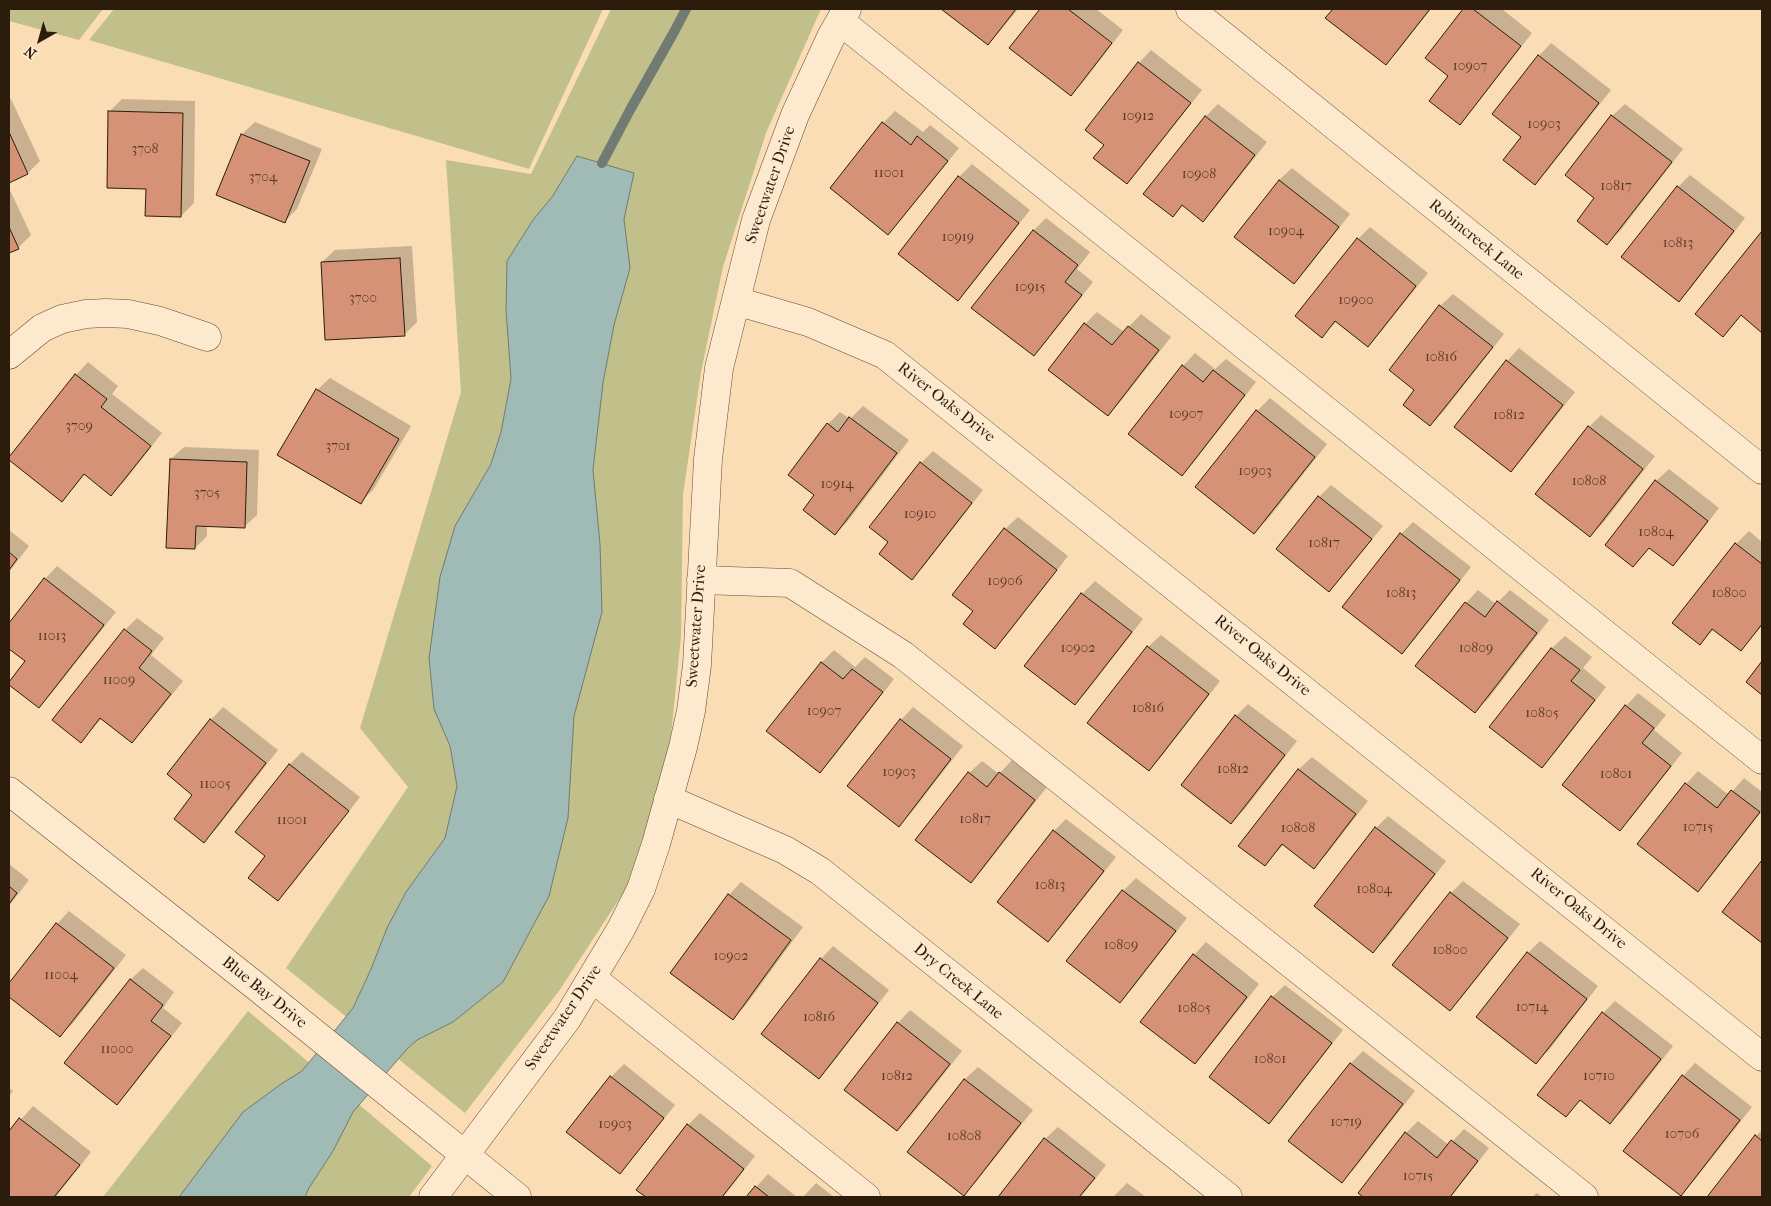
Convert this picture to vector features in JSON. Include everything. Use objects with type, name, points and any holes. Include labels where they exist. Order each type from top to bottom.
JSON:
[{"type":"street","name":"Robincreek Lane","points":[[1190,9],[1762,470]]},
{"type":"street","name":"Sweetwater Drive","points":[[434,1197],[567,1019],[621,929],[641,889],[656,844],[683,747],[697,665],[709,450],[719,368],[759,212],[795,115],[843,15]]},
{"type":"street","points":[[843,15],[1762,760]]},
{"type":"street","name":"River Oaks Drive","points":[[736,301],[808,322],[885,355],[1762,1057]]},
{"type":"street","points":[[9,355],[42,328],[62,320],[86,314],[128,314],[160,321],[207,337]]},
{"type":"street","points":[[701,580],[790,583],[903,655],[1584,1197]]},
{"type":"street","name":"Blue Bay Drive","points":[[9,791],[257,987],[517,1197]]},
{"type":"street","name":"Dry Creek Lane","points":[[668,799],[785,850],[820,871],[1228,1197]]},
{"type":"street","points":[[592,978],[866,1197]]},
{"type":"shaded area","points":[[9,9],[103,9],[79,40],[9,21]]},
{"type":"shaded area","points":[[114,9],[603,9],[529,169],[89,40]]},
{"type":"shaded area","points":[[611,9],[821,9],[766,133],[723,267],[701,372],[683,495],[681,636],[670,746],[639,869],[559,991],[465,1113],[286,968],[408,787],[360,728],[461,392],[446,160],[531,174]]},
{"type":"shaded area","points":[[248,1011],[432,1166],[409,1197],[103,1197]]},
{"type":"water","points":[[577,156],[634,173],[624,219],[630,268],[614,325],[603,383],[593,470],[600,544],[602,612],[574,716],[568,818],[549,896],[503,982],[453,1022],[417,1040],[406,1050],[353,1112],[333,1151],[305,1197],[179,1197],[243,1112],[302,1071],[353,1008],[387,928],[406,892],[445,838],[457,786],[450,746],[434,709],[429,658],[440,577],[455,526],[491,464],[501,432],[511,379],[506,310],[507,261],[533,220],[552,197]]},
{"type":"building","points":[[941,9],[1016,9],[988,45]]},
{"type":"building","points":[[1040,9],[1068,9],[1112,43],[1071,96],[1009,48]]},
{"type":"building","points":[[1333,9],[1430,9],[1386,65],[1325,18]]},
{"type":"building","points":[[1463,9],[1473,9],[1521,46],[1460,125],[1429,101],[1448,76],[1425,58]]},
{"type":"building","points":[[1538,55],[1599,103],[1535,185],[1503,160],[1521,137],[1492,114]]},
{"type":"building","points":[[1138,62],[1191,103],[1127,184],[1093,158],[1104,145],[1085,130]]},
{"type":"building","points":[[108,111],[183,113],[181,217],[145,216],[146,189],[107,188]]},
{"type":"building","points":[[1611,115],[1672,162],[1607,245],[1577,221],[1594,198],[1565,175]]},
{"type":"building","points":[[1205,116],[1255,155],[1203,222],[1182,205],[1173,217],[1143,194]]},
{"type":"building","points":[[882,122],[911,145],[917,136],[948,161],[888,235],[830,188]]},
{"type":"building","points":[[9,132],[28,174],[9,183]]},
{"type":"building","points":[[241,134],[310,161],[285,223],[216,195]]},
{"type":"building","points":[[958,176],[1019,223],[958,301],[898,254]]},
{"type":"building","points":[[1279,180],[1339,227],[1294,284],[1234,237]]},
{"type":"building","points":[[1677,186],[1734,231],[1679,302],[1621,257]]},
{"type":"building","points":[[9,227],[19,249],[9,253]]},
{"type":"building","points":[[1033,230],[1078,265],[1065,282],[1082,295],[1034,356],[971,308]]},
{"type":"building","points":[[1762,231],[1762,333],[1741,315],[1723,337],[1695,314]]},
{"type":"building","points":[[1357,238],[1416,286],[1368,347],[1335,321],[1322,338],[1295,316]]},
{"type":"building","points":[[400,258],[405,336],[325,340],[321,262]]},
{"type":"building","points":[[1439,305],[1493,347],[1430,426],[1403,405],[1414,390],[1389,370]]},
{"type":"building","points":[[1084,323],[1112,345],[1128,326],[1159,350],[1108,416],[1048,370]]},
{"type":"building","points":[[1506,360],[1563,405],[1511,472],[1454,427]]},
{"type":"building","points":[[1182,365],[1203,382],[1213,370],[1245,395],[1182,476],[1128,434]]},
{"type":"building","points":[[75,374],[107,399],[101,407],[151,446],[111,496],[84,474],[62,502],[9,460],[9,457]]},
{"type":"building","points":[[316,389],[399,439],[361,504],[277,455]]},
{"type":"building","points":[[1256,410],[1315,457],[1254,534],[1195,487]]},
{"type":"building","points":[[849,417],[897,453],[835,535],[803,510],[814,495],[788,475],[827,423],[838,432]]},
{"type":"building","points":[[1588,426],[1643,469],[1590,537],[1535,494]]},
{"type":"building","points":[[170,459],[247,462],[245,528],[196,526],[195,549],[166,548]]},
{"type":"building","points":[[920,462],[972,503],[912,580],[879,554],[888,542],[869,527]]},
{"type":"building","points":[[1655,480],[1708,521],[1673,566],[1649,548],[1633,567],[1605,545]]},
{"type":"building","points":[[1318,496],[1372,539],[1329,592],[1276,549]]},
{"type":"building","points":[[1004,528],[1057,570],[995,649],[963,624],[973,611],[952,595]]},
{"type":"building","points":[[1400,533],[1460,580],[1402,654],[1342,607]]},
{"type":"building","points":[[1735,543],[1762,564],[1762,624],[1741,651],[1712,629],[1700,645],[1672,623]]},
{"type":"building","points":[[9,552],[17,559],[9,570]]},
{"type":"building","points":[[44,578],[104,625],[39,708],[9,685],[9,682],[25,661],[9,649],[9,623]]},
{"type":"building","points":[[1081,593],[1132,632],[1075,705],[1024,666]]},
{"type":"building","points":[[1497,601],[1537,633],[1475,713],[1415,666],[1465,602],[1485,617]]},
{"type":"building","points":[[124,629],[152,651],[139,668],[171,694],[132,743],[100,718],[81,743],[52,720]]},
{"type":"building","points":[[1147,646],[1209,694],[1149,771],[1087,723]]},
{"type":"building","points":[[1551,648],[1580,670],[1571,681],[1595,700],[1542,768],[1489,727]]},
{"type":"building","points":[[1762,661],[1762,695],[1746,682]]},
{"type":"building","points":[[821,662],[843,679],[852,669],[883,692],[820,773],[766,731]]},
{"type":"building","points":[[1625,705],[1654,728],[1642,743],[1671,766],[1620,831],[1562,785]]},
{"type":"building","points":[[1235,715],[1285,755],[1231,824],[1181,785]]},
{"type":"building","points":[[210,719],[266,763],[204,843],[174,819],[192,795],[167,774]]},
{"type":"building","points":[[900,719],[951,759],[899,827],[847,786]]},
{"type":"building","points":[[289,764],[349,811],[278,901],[248,878],[265,856],[235,832]]},
{"type":"building","points":[[1298,769],[1356,814],[1314,869],[1282,844],[1265,866],[1238,846]]},
{"type":"building","points":[[968,772],[987,787],[999,772],[1035,800],[971,883],[915,840]]},
{"type":"building","points":[[1685,783],[1717,808],[1731,790],[1760,812],[1698,892],[1637,844]]},
{"type":"building","points":[[1375,827],[1435,874],[1373,953],[1314,906]]},
{"type":"building","points":[[1053,830],[1104,871],[1048,942],[997,902]]},
{"type":"building","points":[[1762,860],[1762,943],[1722,912]]},
{"type":"building","points":[[9,886],[17,893],[9,904]]},
{"type":"building","points":[[1122,890],[1176,931],[1120,1003],[1066,961]]},
{"type":"building","points":[[1450,892],[1508,938],[1450,1011],[1392,965]]},
{"type":"building","points":[[728,894],[791,940],[733,1020],[670,973]]},
{"type":"building","points":[[56,923],[114,968],[60,1037],[9,997],[9,983]]},
{"type":"building","points":[[1527,952],[1587,999],[1536,1064],[1476,1017]]},
{"type":"building","points":[[1193,954],[1247,997],[1195,1064],[1140,1022]]},
{"type":"building","points":[[820,958],[878,1003],[819,1079],[761,1034]]},
{"type":"building","points":[[130,979],[163,1005],[151,1021],[171,1036],[117,1105],[64,1063]]},
{"type":"building","points":[[1271,996],[1332,1043],[1269,1124],[1209,1077]]},
{"type":"building","points":[[1602,1012],[1661,1059],[1610,1124],[1580,1100],[1566,1117],[1537,1095]]},
{"type":"building","points":[[897,1022],[950,1064],[897,1131],[844,1090]]},
{"type":"building","points":[[1350,1063],[1403,1104],[1342,1183],[1288,1141]]},
{"type":"building","points":[[1682,1075],[1740,1120],[1681,1196],[1623,1151]]},
{"type":"building","points":[[610,1076],[664,1118],[620,1174],[566,1132]]},
{"type":"building","points":[[964,1079],[1021,1123],[964,1196],[907,1152]]},
{"type":"building","points":[[19,1118],[80,1165],[54,1197],[9,1197],[9,1131]]},
{"type":"building","points":[[687,1124],[744,1169],[722,1197],[646,1197],[636,1190]]},
{"type":"building","points":[[1405,1132],[1437,1158],[1451,1140],[1478,1161],[1450,1197],[1363,1197],[1358,1193]]},
{"type":"building","points":[[1755,1135],[1762,1141],[1762,1197],[1707,1197]]},
{"type":"building","points":[[1044,1138],[1095,1178],[1079,1197],[998,1197]]},
{"type":"building","points":[[755,1186],[769,1197],[746,1197]]},
{"type":"waterway","points":[[602,163],[686,9]]}]
